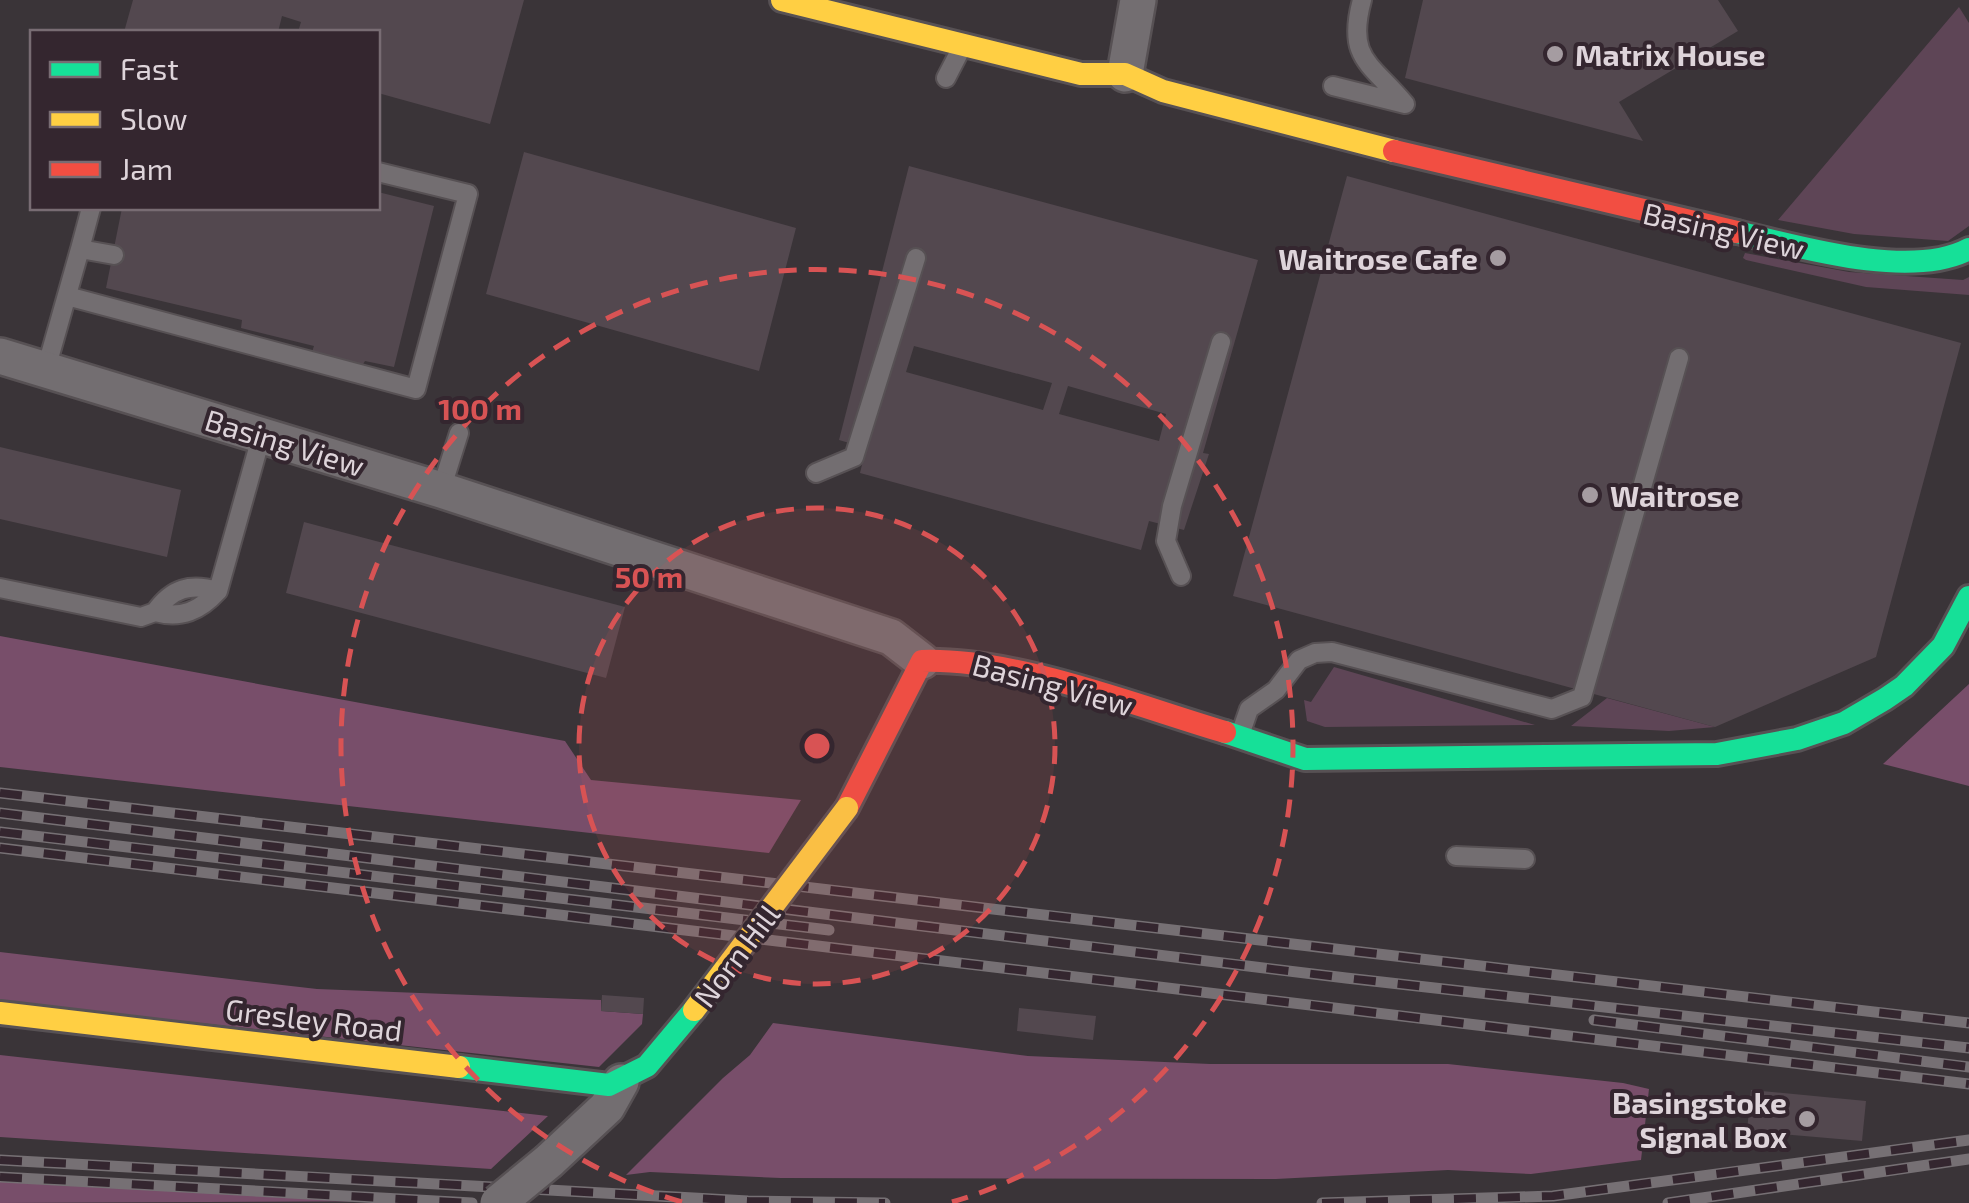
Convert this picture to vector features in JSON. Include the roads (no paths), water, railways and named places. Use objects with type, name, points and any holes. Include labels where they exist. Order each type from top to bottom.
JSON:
[{"type":"street","name":"Basing View","points":[[782,0],[873,12],[1082,74],[1125,74],[1289,137],[1397,136],[1823,253],[1923,262],[1954,258],[1969,250]]},
{"type":"street","points":[[1125,74],[1138,0]]},
{"type":"street","name":"Basing View","points":[[0,356],[442,490],[890,637],[922,661],[958,660],[1023,673],[1240,736],[1304,759],[1669,756],[1755,747],[1797,738],[1844,723],[1894,692],[1943,646],[1969,596]]},
{"type":"street","name":"Norn Hill","points":[[498,1203],[607,1107],[620,1082],[646,1068],[694,1010],[847,808],[922,661]]},
{"type":"street","name":"Gresley Road","points":[[0,1013],[593,1084],[620,1082]]},
{"type":"lane","points":[[1362,0],[1355,26],[1359,49],[1397,136]]},
{"type":"lane","points":[[946,78],[953,36]]},
{"type":"lane","points":[[1333,86],[1397,136]]},
{"type":"lane","points":[[68,296],[416,389],[468,194],[380,172]]},
{"type":"lane","points":[[46,369],[90,210]]},
{"type":"lane","points":[[80,249],[114,256]]},
{"type":"lane","points":[[816,473],[854,457],[916,258]]},
{"type":"lane","points":[[1181,576],[1166,542],[1172,506],[1220,342]]},
{"type":"lane","points":[[1240,736],[1249,709],[1276,690],[1299,660],[1315,653],[1332,652],[1552,710],[1582,697],[1678,358]]},
{"type":"lane","points":[[442,490],[459,433]]},
{"type":"lane","points":[[0,588],[141,617],[155,612],[174,617],[204,606],[218,591],[262,434]]},
{"type":"lane","points":[[1456,856],[1525,859]]},
{"type":"railway","points":[[0,793],[1969,1023]]},
{"type":"railway","points":[[0,813],[1346,978],[1969,1048]]},
{"type":"railway","points":[[0,832],[829,930]]},
{"type":"railway","points":[[0,848],[1969,1084]]},
{"type":"railway","points":[[1594,1020],[1969,1067]]},
{"type":"railway","points":[[1322,1203],[1553,1196],[1969,1140]]},
{"type":"railway","points":[[1668,1203],[1969,1159]]},
{"type":"railway","points":[[0,1160],[748,1201],[885,1203]]},
{"type":"railway","points":[[0,1177],[472,1203]]},
{"type":"place","name":"Matrix House","points":[[1555,54]]},
{"type":"place","name":"Waitrose Cafe","points":[[1498,258]]},
{"type":"place","name":"Waitrose","points":[[1590,495]]},
{"type":"place","name":"Basingstoke Signal Box","points":[[1807,1119]]}]
